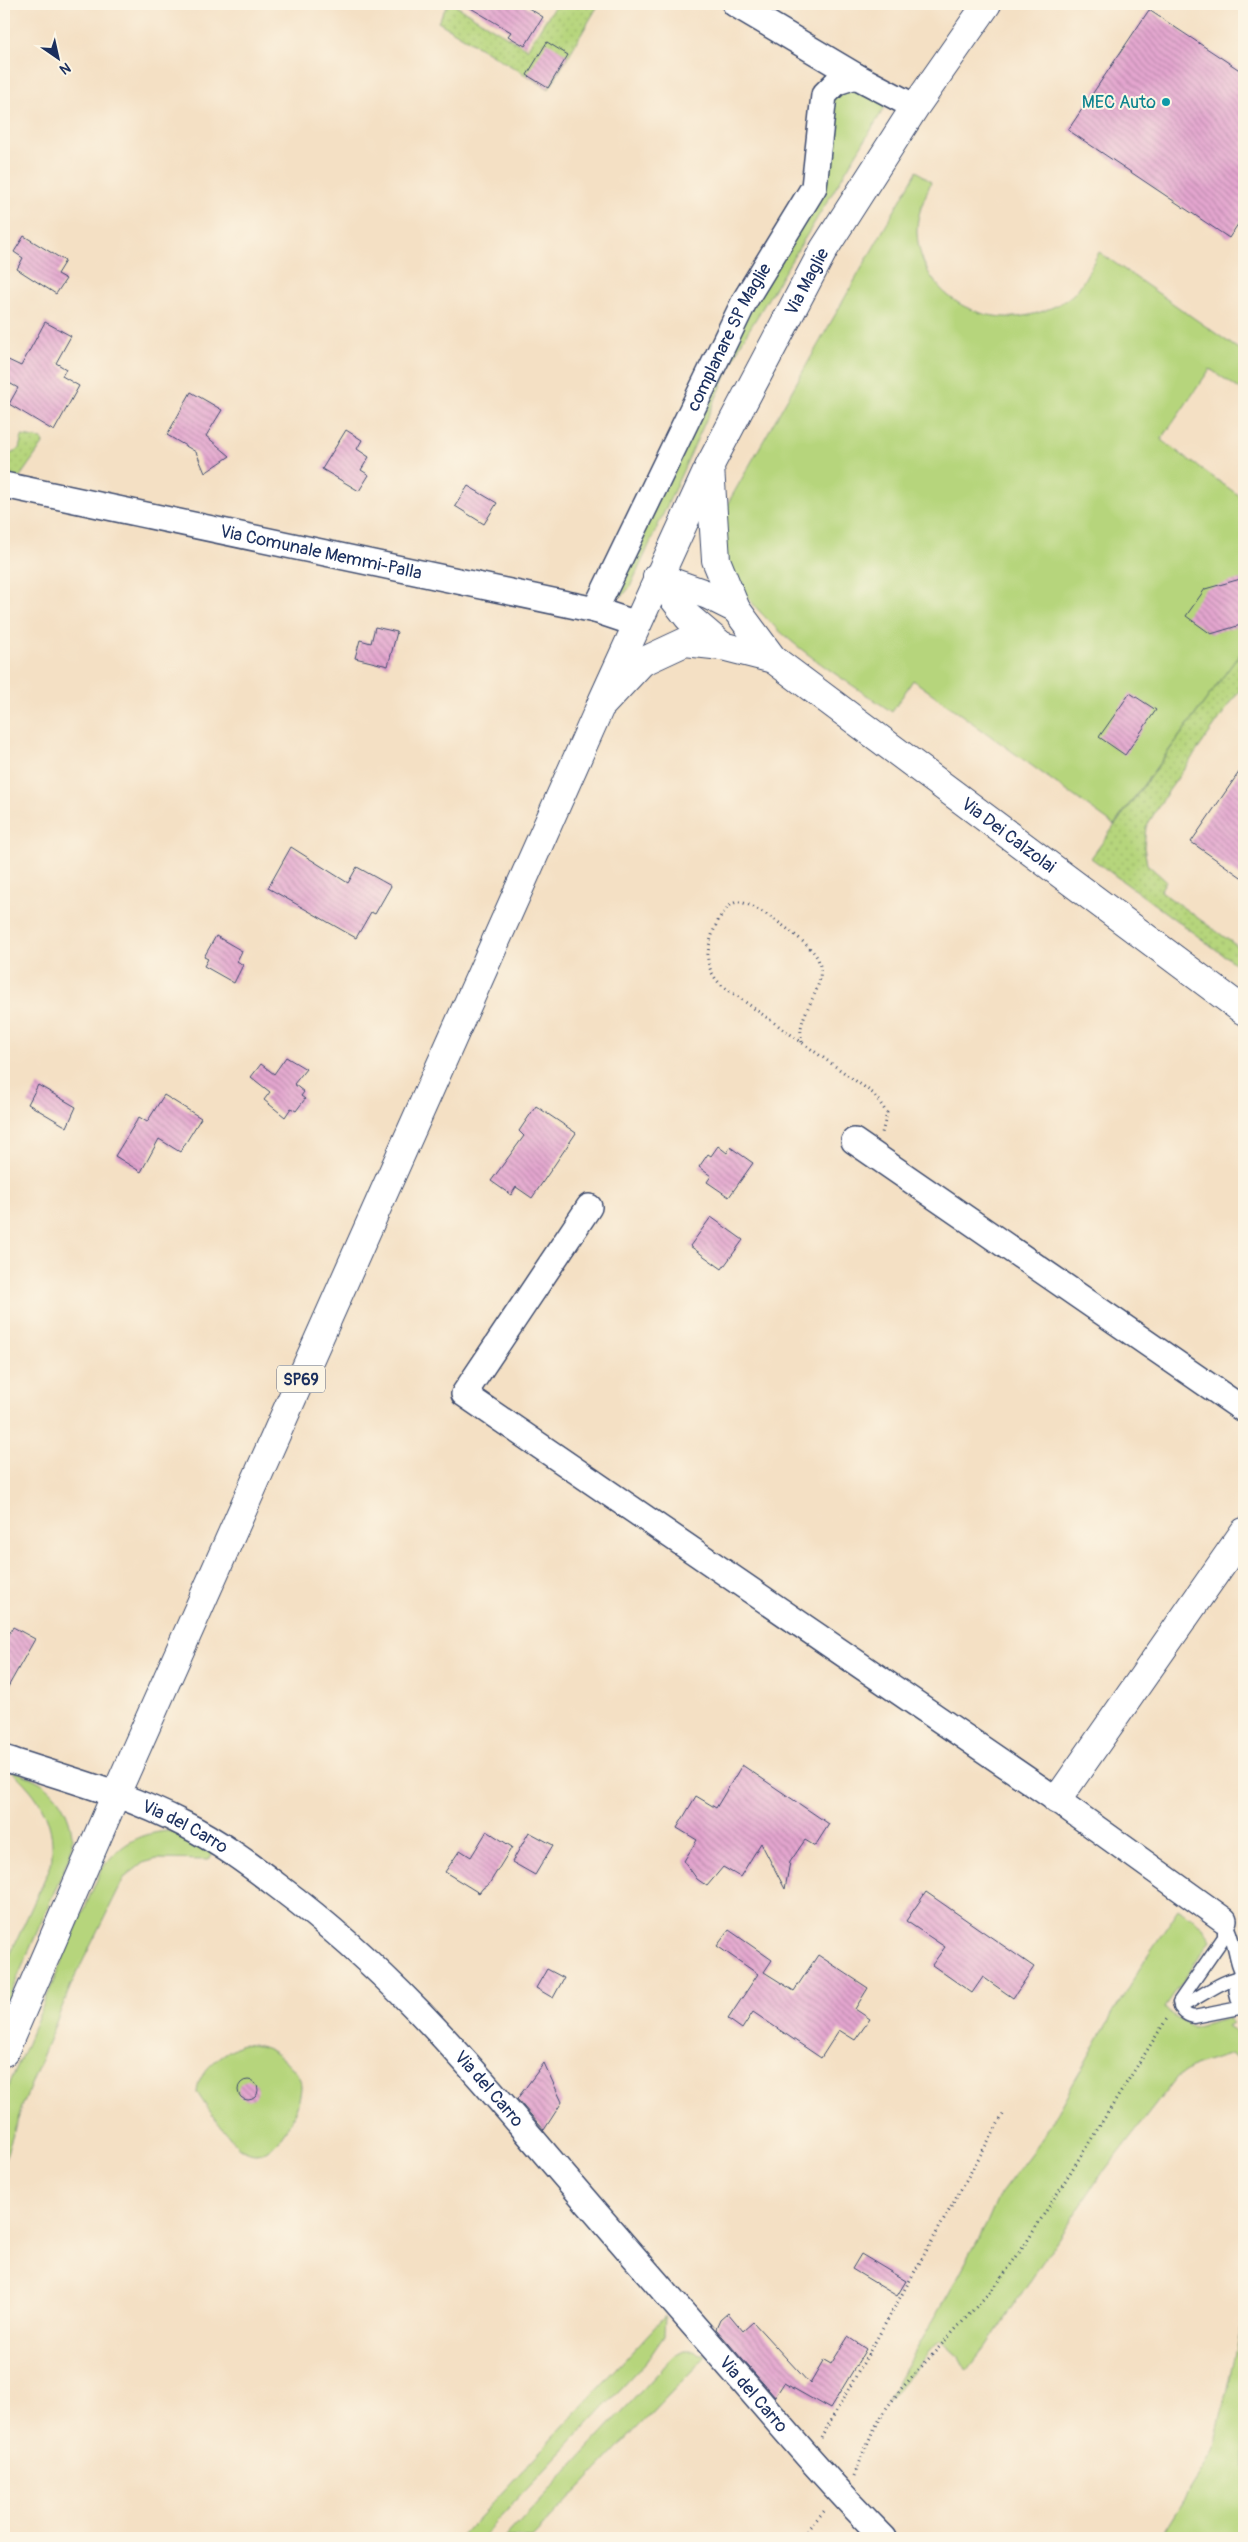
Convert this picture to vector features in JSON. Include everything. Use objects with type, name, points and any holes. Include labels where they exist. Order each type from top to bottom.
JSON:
[{"type":"main road","name":"Via Maglie","points":[[657,577],[710,466],[824,249],[915,107],[987,4]]},
{"type":"main road","points":[[710,466],[716,560],[736,609],[773,659]]},
{"type":"main road","points":[[657,577],[708,595],[736,609]]},
{"type":"main road","points":[[657,577],[688,617],[722,646]]},
{"type":"main road","name":"SP69","points":[[4,2052],[116,1794],[657,577]]},
{"type":"main road","points":[[600,707],[642,662],[685,642],[722,646],[773,659]]},
{"type":"main road","name":"Via Dei Calzolai","points":[[773,659],[1244,1011]]},
{"type":"main road","points":[[1057,1800],[1244,1532]]},
{"type":"street","points":[[735,4],[856,76],[915,107]]},
{"type":"street","name":"complanare SP Maglie","points":[[595,610],[744,300],[814,187],[824,95],[837,82],[856,76]]},
{"type":"street","name":"Via Comunale Memmi-Palla","points":[[4,486],[595,610],[637,624]]},
{"type":"street","points":[[863,1147],[1244,1410]]},
{"type":"street","points":[[589,1207],[464,1394],[1057,1800],[1224,1920]]},
{"type":"street","name":"Via del Carro","points":[[4,1758],[116,1794],[186,1824],[244,1860],[354,1947],[402,1992],[454,2046],[840,2494],[884,2538]]},
{"type":"street","points":[[1244,1978],[1242,1990],[1244,1998]]},
{"type":"lane","points":[[1224,1920],[1234,1926],[1244,1938]]},
{"type":"lane","points":[[1180,2007],[1236,1977],[1244,1978],[1238,1963],[1233,1934],[1224,1920]]},
{"type":"lane","points":[[1224,1920],[1224,1936],[1179,2002],[1180,2007],[1187,2015],[1194,2017],[1244,2008]]},
{"type":"path","points":[[802,1042],[800,1028],[802,1019],[818,985],[821,972],[815,953],[804,942],[767,916],[748,905],[740,902],[733,903],[723,912],[718,921],[708,952],[708,961],[713,975],[720,984],[874,1094],[887,1113],[885,1123],[863,1147]]},
{"type":"path","points":[[800,2538],[840,2494],[859,2468],[872,2433],[885,2410],[997,2284],[1031,2235],[1170,2014],[1180,2007]]},
{"type":"path","points":[[810,2458],[1004,2113]]},
{"type":"green space","points":[[448,4],[453,4],[527,49],[556,4],[599,4],[549,89],[438,22]]},
{"type":"green space","points":[[854,87],[888,102],[741,343],[630,587],[623,595],[610,598],[740,328],[824,186],[830,161],[828,101]]},
{"type":"green space","points":[[917,171],[931,182],[921,207],[917,226],[921,256],[931,276],[945,292],[962,305],[981,313],[1002,317],[1024,316],[1046,310],[1064,301],[1078,289],[1099,252],[1244,353],[1244,392],[1210,369],[1161,440],[1244,499],[1244,648],[1114,825],[913,680],[892,712],[820,663],[773,625],[753,604],[737,581],[726,556],[724,536],[728,503]]},
{"type":"green space","points":[[22,436],[42,439],[43,444],[19,478],[4,480],[4,458],[19,449]]},
{"type":"green space","points":[[1244,648],[1244,684],[1165,796],[1146,827],[1144,847],[1147,864],[1166,881],[1160,891],[1244,951],[1244,970],[1091,858]]},
{"type":"green space","points":[[9,1769],[38,1781],[54,1794],[61,1803],[70,1823],[72,1845],[70,1855],[4,2009],[4,1968],[51,1865],[52,1850],[49,1823],[44,1811],[29,1789]]},
{"type":"green space","points":[[167,1831],[180,1833],[213,1852],[209,1860],[157,1859],[143,1863],[124,1878],[71,1985],[22,2107],[4,2162],[4,2097],[101,1870],[114,1854],[137,1838]]},
{"type":"green space","points":[[1179,1909],[1203,1927],[1211,1940],[1165,2007],[1172,2015],[1193,2028],[1229,2018],[1232,2023],[1227,2026],[1244,2037],[1244,2066],[1231,2054],[1194,2066],[1177,2077],[1098,2179],[987,2345],[967,2371],[959,2357],[940,2340],[885,2404],[949,2293],[986,2225],[998,2197],[1043,2137],[1147,1956]]},
{"type":"green space","points":[[242,2044],[262,2047],[276,2053],[297,2073],[301,2084],[298,2104],[288,2127],[273,2146],[265,2152],[256,2154],[246,2152],[238,2147],[216,2120],[197,2092],[202,2076],[213,2063],[227,2052]]},
{"type":"green space","points":[[1244,2311],[1244,2538],[1160,2538],[1213,2452]]},
{"type":"green space","points":[[665,2316],[664,2336],[646,2362],[481,2538],[460,2538]]},
{"type":"green space","points":[[684,2351],[694,2351],[706,2356],[532,2538],[504,2538],[674,2356]]},
{"type":"building","points":[[464,4],[522,4],[543,17],[525,46],[508,36],[511,32]]},
{"type":"building","name":"MEC Auto","points":[[1149,10],[1244,73],[1244,215],[1229,238],[1068,130]]},
{"type":"building","points":[[547,42],[568,55],[548,88],[527,75]]},
{"type":"building","points":[[24,236],[65,261],[57,274],[66,279],[56,294],[17,269],[23,258],[14,252]]},
{"type":"building","points":[[45,322],[71,336],[56,363],[66,369],[62,376],[79,386],[54,431],[9,404],[18,388],[4,380],[4,358],[21,366]]},
{"type":"building","points":[[191,392],[222,410],[206,436],[230,456],[205,473],[196,452],[167,435]]},
{"type":"building","points":[[346,430],[362,440],[357,449],[369,457],[361,470],[369,475],[359,491],[322,469]]},
{"type":"building","points":[[468,486],[497,503],[484,524],[455,506]]},
{"type":"building","points":[[1244,578],[1244,624],[1211,634],[1186,616],[1205,589]]},
{"type":"building","points":[[375,627],[397,632],[388,666],[355,658],[360,640],[371,643]]},
{"type":"building","points":[[1130,693],[1156,710],[1125,755],[1099,737]]},
{"type":"building","points":[[1244,765],[1244,879],[1191,842]]},
{"type":"building","points":[[291,847],[348,883],[357,867],[391,886],[375,914],[371,912],[356,938],[268,888]]},
{"type":"building","points":[[216,936],[242,951],[237,961],[243,965],[234,983],[204,966],[208,959],[204,957]]},
{"type":"building","points":[[286,1057],[306,1069],[294,1084],[304,1092],[301,1096],[305,1099],[296,1111],[291,1108],[285,1117],[264,1100],[270,1092],[251,1077],[261,1064],[274,1074]]},
{"type":"building","points":[[38,1085],[76,1107],[67,1127],[28,1104]]},
{"type":"building","points":[[164,1095],[201,1118],[180,1152],[159,1139],[141,1172],[115,1156],[139,1117],[147,1122]]},
{"type":"building","points":[[536,1106],[576,1133],[532,1198],[516,1187],[511,1195],[491,1181],[524,1136],[519,1131]]},
{"type":"building","points":[[718,1146],[727,1153],[730,1147],[753,1163],[729,1197],[707,1182],[711,1176],[699,1167],[708,1154],[711,1156]]},
{"type":"building","points":[[711,1217],[743,1240],[722,1269],[690,1246]]},
{"type":"building","points":[[13,1627],[35,1639],[4,1694],[4,1643]]},
{"type":"building","points":[[742,1765],[829,1824],[815,1846],[805,1840],[790,1862],[785,1889],[761,1843],[740,1877],[723,1867],[707,1886],[697,1879],[684,1861],[697,1840],[677,1828],[696,1796],[716,1808]]},
{"type":"building","points":[[487,1831],[512,1847],[489,1884],[479,1893],[445,1872],[460,1850],[471,1857]]},
{"type":"building","points":[[529,1832],[553,1845],[535,1875],[512,1862]]},
{"type":"building","points":[[926,1892],[1034,1967],[1013,1998],[983,1977],[972,1993],[932,1965],[945,1947],[906,1921]]},
{"type":"building","points":[[729,1930],[772,1960],[764,1972],[794,1991],[818,1955],[868,1988],[855,2009],[870,2019],[855,2040],[839,2030],[821,2058],[753,2012],[742,2029],[728,2019],[758,1974],[717,1946]]},
{"type":"building","points":[[547,1969],[564,1978],[553,1998],[536,1988]]},
{"type":"building","points":[[544,2063],[562,2102],[544,2130],[517,2099]]},
{"type":"building","points":[[244,2080],[252,2080],[258,2086],[258,2094],[252,2100],[244,2100],[238,2094],[238,2086]]},
{"type":"building","points":[[861,2254],[906,2281],[897,2296],[852,2269]]},
{"type":"building","points":[[728,2313],[743,2331],[753,2322],[810,2384],[824,2360],[831,2364],[848,2337],[866,2349],[830,2409],[784,2383],[775,2397],[716,2329],[720,2320]]},
{"type":"place","name":"MEC Auto","points":[[1166,102]]}]
